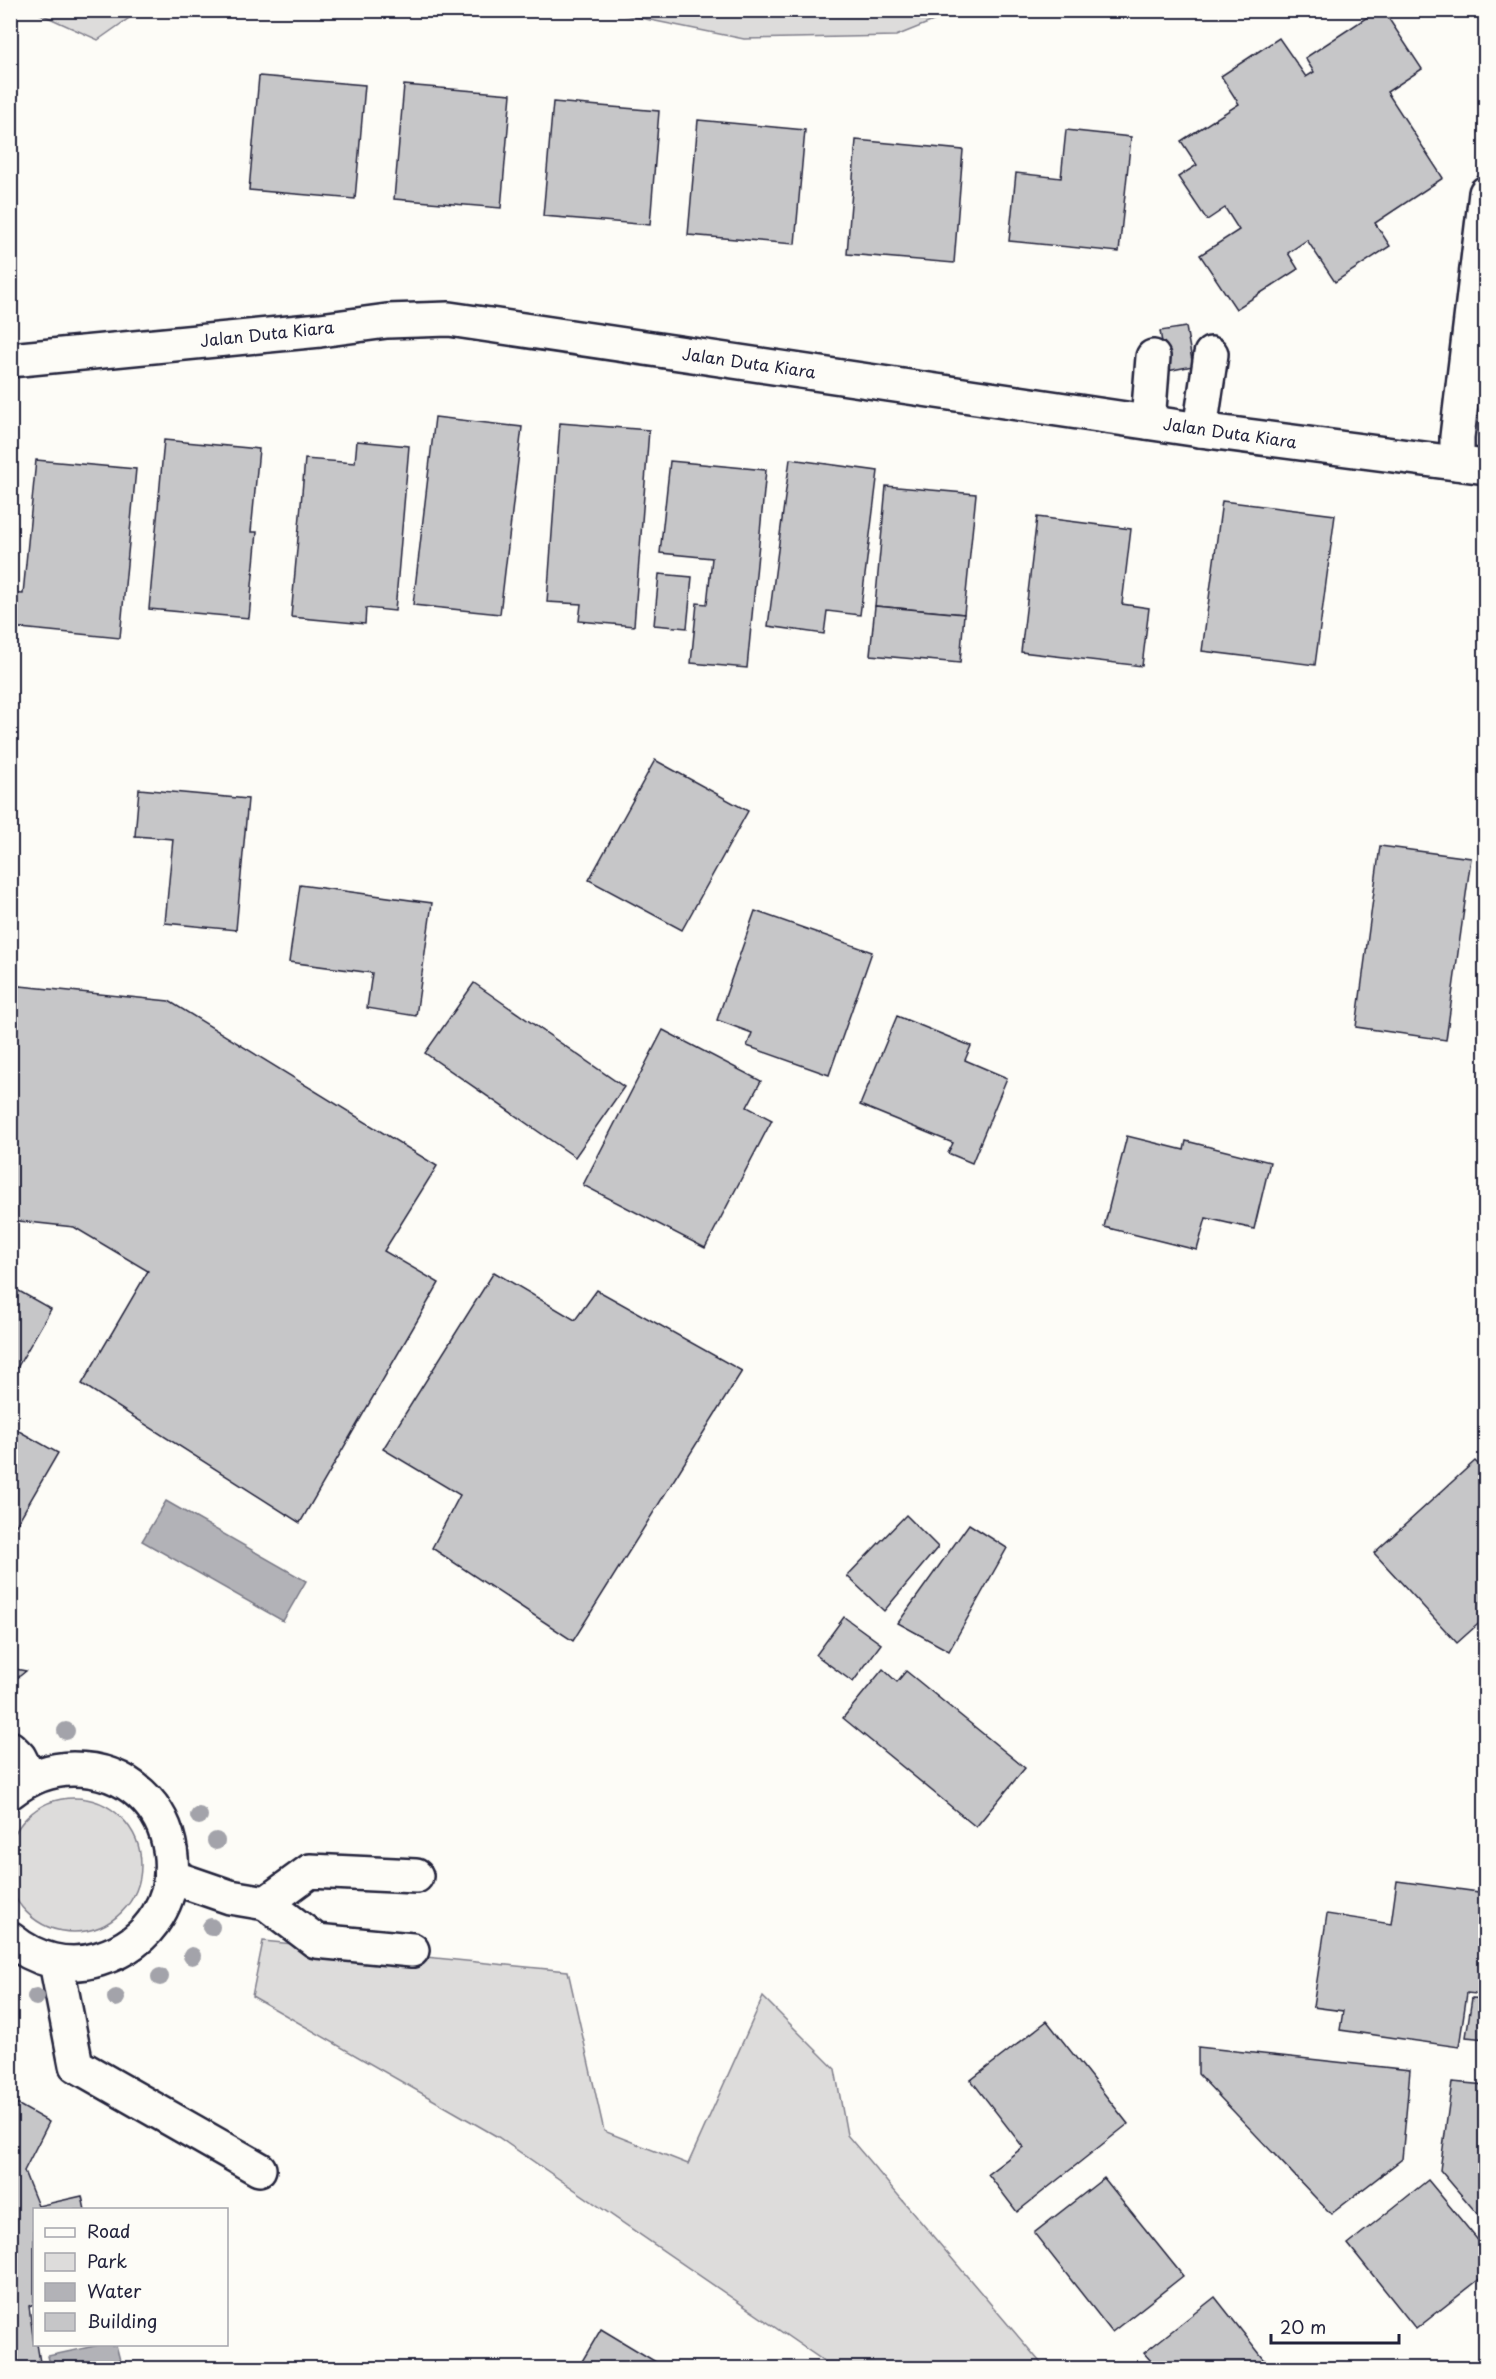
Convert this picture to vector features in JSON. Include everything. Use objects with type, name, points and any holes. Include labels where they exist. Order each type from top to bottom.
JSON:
[{"type":"main road","points":[[1471,465],[1457,437],[1485,193]]},
{"type":"main road","name":"Jalan Duta Kiara","points":[[10,360],[320,330],[387,321],[449,320],[1200,430],[1471,465]]},
{"type":"main road","points":[[1200,430],[1211,354]]},
{"type":"main road","points":[[1148,422],[1153,357]]},
{"type":"main road","points":[[10,1748],[19,1757],[20,1786],[56,1771],[82,1769],[109,1775],[134,1789],[160,1819],[171,1847],[172,1877],[163,1908],[144,1935],[119,1953],[88,1963],[56,1962],[36,1956],[10,1939]]},
{"type":"main road","points":[[266,1903],[310,1871],[416,1876]]},
{"type":"main road","points":[[172,1877],[230,1897],[266,1903],[316,1941],[412,1950]]},
{"type":"main road","points":[[56,1962],[76,2066],[259,2169]]},
{"type":"green space","points":[[139,10],[98,40],[34,11]]},
{"type":"green space","points":[[606,11],[958,11],[896,36],[744,39]]},
{"type":"green space","points":[[74,1798],[100,1803],[121,1818],[136,1839],[141,1865],[136,1891],[121,1912],[100,1927],[74,1932],[48,1927],[27,1912],[12,1891],[7,1865],[12,1839],[27,1818],[48,1803]]},
{"type":"green space","points":[[263,1941],[568,1971],[604,2131],[688,2164],[763,1997],[835,2069],[847,2135],[1045,2368],[834,2368],[498,2137],[252,1996]]},
{"type":"water","points":[[166,1501],[306,1581],[283,1621],[142,1541]]},
{"type":"water","points":[[94,2346],[116,2346],[122,2368],[51,2368],[48,2356]]},
{"type":"building","points":[[1378,10],[1383,10],[1422,69],[1387,92],[1443,178],[1375,223],[1390,246],[1335,282],[1307,240],[1288,253],[1298,269],[1236,309],[1200,255],[1239,230],[1225,208],[1207,220],[1178,177],[1197,165],[1181,141],[1239,104],[1221,76],[1279,38],[1306,77],[1314,72],[1305,58]]},
{"type":"building","points":[[259,76],[365,85],[355,199],[249,190]]},
{"type":"building","points":[[404,85],[511,94],[501,208],[394,199]]},
{"type":"building","points":[[553,102],[659,111],[650,225],[543,216]]},
{"type":"building","points":[[698,120],[805,130],[795,244],[688,235]]},
{"type":"building","points":[[1066,130],[1131,137],[1119,252],[1009,241],[1016,173],[1061,178]]},
{"type":"building","points":[[856,140],[963,150],[954,263],[847,254]]},
{"type":"building","points":[[1186,327],[1193,366],[1167,371],[1160,331]]},
{"type":"building","points":[[435,417],[522,427],[500,614],[413,605]]},
{"type":"building","points":[[560,423],[649,430],[634,626],[579,621],[581,604],[547,602]]},
{"type":"building","points":[[164,440],[259,449],[251,532],[257,532],[249,618],[149,609]]},
{"type":"building","points":[[357,441],[409,446],[395,611],[366,608],[365,624],[291,617],[305,459],[355,463]]},
{"type":"building","points":[[790,459],[878,471],[860,615],[827,611],[824,634],[768,626]]},
{"type":"building","points":[[36,460],[136,469],[120,638],[10,627],[10,593],[23,594]]},
{"type":"building","points":[[670,461],[766,470],[747,668],[691,663],[697,603],[707,604],[712,558],[660,553]]},
{"type":"building","points":[[886,486],[976,494],[964,614],[875,606]]},
{"type":"building","points":[[1222,501],[1335,515],[1315,665],[1202,651]]},
{"type":"building","points":[[1037,517],[1131,529],[1122,604],[1149,608],[1142,666],[1021,652]]},
{"type":"building","points":[[659,574],[692,577],[687,628],[654,625]]},
{"type":"building","points":[[875,606],[964,614],[960,663],[870,655]]},
{"type":"building","points":[[655,760],[748,811],[682,930],[589,880]]},
{"type":"building","points":[[139,789],[248,799],[236,930],[165,923],[173,839],[135,836]]},
{"type":"building","points":[[1380,846],[1471,858],[1446,1040],[1356,1027]]},
{"type":"building","points":[[300,885],[432,903],[416,1016],[367,1008],[372,973],[289,962]]},
{"type":"building","points":[[755,911],[872,952],[829,1075],[747,1046],[752,1033],[717,1020]]},
{"type":"building","points":[[474,983],[624,1087],[575,1157],[425,1053]]},
{"type":"building","points":[[10,985],[169,1001],[437,1166],[384,1251],[439,1283],[300,1523],[82,1384],[148,1271],[74,1227],[10,1220]]},
{"type":"building","points":[[897,1016],[971,1046],[965,1060],[1007,1078],[972,1163],[948,1153],[953,1143],[860,1105]]},
{"type":"building","points":[[663,1030],[761,1081],[747,1107],[772,1120],[705,1248],[583,1185]]},
{"type":"building","points":[[1127,1136],[1184,1150],[1186,1141],[1270,1162],[1254,1229],[1206,1218],[1197,1250],[1104,1227]]},
{"type":"building","points":[[494,1272],[575,1320],[597,1290],[742,1371],[573,1641],[432,1548],[460,1495],[383,1449]]},
{"type":"building","points":[[10,1286],[51,1309],[10,1380]]},
{"type":"building","points":[[10,1426],[58,1453],[11,1534],[10,1534]]},
{"type":"building","points":[[1475,1461],[1486,1472],[1486,1617],[1457,1643],[1374,1553]]},
{"type":"building","points":[[906,1515],[938,1547],[884,1611],[847,1576]]},
{"type":"building","points":[[969,1524],[1007,1548],[949,1651],[898,1623]]},
{"type":"building","points":[[844,1617],[881,1644],[853,1682],[816,1655]]},
{"type":"building","points":[[10,1668],[26,1671],[10,1684]]},
{"type":"building","points":[[883,1669],[897,1682],[906,1671],[1025,1768],[976,1827],[843,1718]]},
{"type":"building","points":[[1397,1881],[1486,1893],[1486,1995],[1467,1993],[1459,2047],[1340,2030],[1343,2011],[1313,2007],[1327,1914],[1391,1924]]},
{"type":"building","points":[[1472,1998],[1486,1999],[1486,2039],[1466,2037]]},
{"type":"building","points":[[1047,2021],[1128,2124],[1017,2212],[988,2174],[1023,2147],[971,2080]]},
{"type":"building","points":[[1198,2047],[1410,2070],[1402,2159],[1331,2214],[1198,2074]]},
{"type":"building","points":[[1452,2082],[1486,2085],[1486,2224],[1440,2170]]},
{"type":"building","points":[[10,2100],[49,2122],[24,2171],[38,2206],[82,2196],[85,2208],[33,2208],[33,2304],[29,2306],[33,2346],[37,2346],[41,2368],[10,2368]]},
{"type":"building","points":[[1104,2178],[1183,2276],[1112,2332],[1034,2233]]},
{"type":"building","points":[[1428,2180],[1486,2250],[1486,2274],[1416,2329],[1348,2244]]},
{"type":"building","points":[[1215,2297],[1271,2368],[1157,2368],[1144,2353]]},
{"type":"building","points":[[601,2329],[666,2368],[578,2368]]}]
